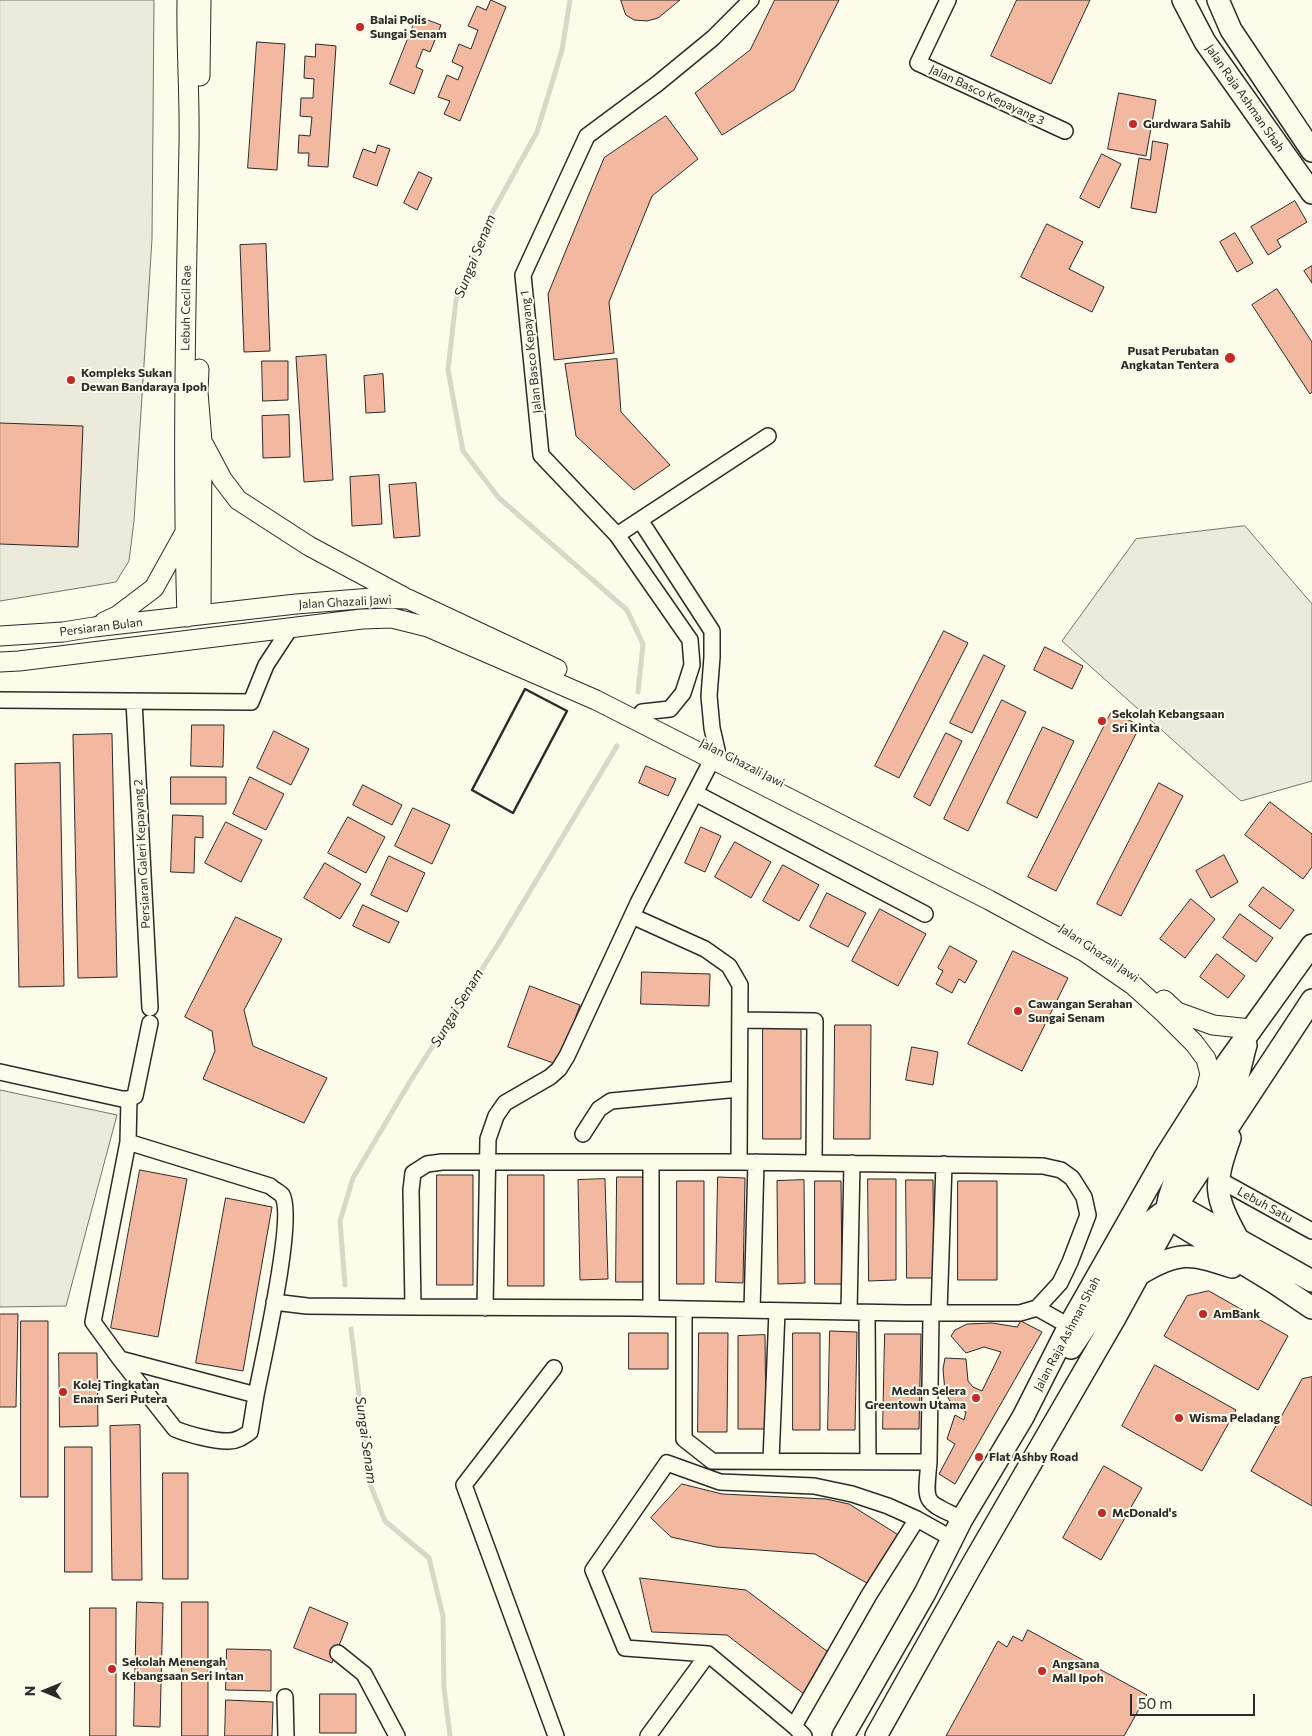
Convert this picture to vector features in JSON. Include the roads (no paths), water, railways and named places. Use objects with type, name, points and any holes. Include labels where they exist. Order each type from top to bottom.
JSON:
[{"type":"main road","name":"Jalan Raja Ashman Shah","points":[[1183,0],[1205,42],[1312,193]]},
{"type":"main road","points":[[1210,0],[1231,30]]},
{"type":"main road","name":"Jalan Raja Ashman Shah","points":[[1218,0],[1231,30],[1312,151]]},
{"type":"main road","name":"Jalan Raja Ashman Shah","points":[[843,1736],[925,1593],[951,1538],[1023,1417],[1069,1326],[1165,1157],[1205,1094],[1312,945]]},
{"type":"main road","points":[[876,1736],[958,1589],[1140,1274],[1171,1211],[1240,1111],[1312,1000]]},
{"type":"main road","points":[[1171,1211],[1170,1193],[1182,1168],[1235,1084],[1251,1029]]},
{"type":"main road","points":[[1238,1239],[1220,1201],[1218,1179],[1240,1111]]},
{"type":"main road","points":[[1171,1211],[1312,1308]]},
{"type":"main road","points":[[1023,1417],[1096,1311],[1144,1229],[1152,1219],[1171,1211],[1238,1239],[1312,1281]]},
{"type":"main road","points":[[1140,1274],[1170,1258],[1186,1256],[1205,1258],[1275,1283]]},
{"type":"main road","points":[[925,1593],[945,1583],[958,1589]]},
{"type":"street","name":"Lebuh Cecil Rae","points":[[187,0],[189,142],[184,533],[194,617]]},
{"type":"street","name":"Lebuh Cecil Rae","points":[[194,617],[202,441],[198,392],[201,0]]},
{"type":"street","name":"Jalan Basco Kepayang 1","points":[[642,712],[670,708],[683,693],[692,665],[690,640],[617,535],[541,455],[523,275],[587,136],[657,84],[713,38],[751,0]]},
{"type":"street","name":"Jalan Basco Kepayang 3","points":[[948,0],[918,63],[1065,131]]},
{"type":"street","points":[[617,535],[768,436]]},
{"type":"street","points":[[202,441],[222,479],[238,500],[309,546],[408,599]]},
{"type":"street","points":[[485,1308],[488,1139],[496,1116],[505,1103],[550,1077],[559,1069],[632,916],[714,755],[710,696],[712,631],[640,520]]},
{"type":"street","points":[[94,627],[117,616],[154,588],[184,533]]},
{"type":"street","name":"Jalan Ghazali Jawi","points":[[194,617],[372,598],[408,599],[484,634],[642,712],[714,755]]},
{"type":"street","points":[[106,649],[142,637],[178,630],[194,617],[215,625],[365,610],[394,619]]},
{"type":"street","name":"Persiaran Bulan","points":[[0,636],[63,632],[194,617]]},
{"type":"street","name":"Jalan Ghazali Jawi","points":[[0,662],[362,619],[394,619],[428,627],[596,700],[1027,906],[1106,954],[1149,987],[1177,1012],[1213,1025],[1251,1029]]},
{"type":"street","points":[[0,700],[251,702],[266,665],[291,627]]},
{"type":"street","name":"Persiaran Galeri Kepayang 2","points":[[129,1099],[135,1096],[150,1015],[134,700]]},
{"type":"street","points":[[714,755],[1084,952],[1133,985],[1166,1014],[1206,1060],[1210,1074],[1205,1094]]},
{"type":"street","points":[[695,793],[924,914]]},
{"type":"street","points":[[632,916],[705,949],[729,966],[740,985],[739,1162]]},
{"type":"street","points":[[740,1020],[816,1020],[814,1163]]},
{"type":"street","points":[[0,1072],[129,1099],[128,1142],[93,1322],[175,1429],[185,1434],[228,1441],[242,1438],[250,1432],[274,1302],[286,1212],[282,1196],[270,1186],[128,1142]]},
{"type":"street","points":[[583,1134],[599,1109],[611,1101],[739,1089]]},
{"type":"street","points":[[274,1302],[307,1306],[485,1308],[651,1308],[1011,1314],[1037,1308],[1060,1283],[1088,1215],[1084,1197],[1072,1178],[1061,1170],[1043,1166],[756,1162],[442,1162],[427,1164],[413,1172],[411,1190],[413,1307]]},
{"type":"street","points":[[651,1162],[651,1308]]},
{"type":"street","points":[[752,1310],[756,1162]]},
{"type":"street","points":[[848,1312],[852,1163]]},
{"type":"street","points":[[944,1164],[927,1498],[931,1504],[962,1519]]},
{"type":"street","name":"Lebuh Satu","points":[[1218,1179],[1312,1232]]},
{"type":"street","points":[[1037,1308],[1069,1326]]},
{"type":"street","points":[[684,1309],[684,1439],[712,1461],[929,1462]]},
{"type":"street","points":[[771,1461],[777,1311]]},
{"type":"street","points":[[867,1313],[868,1461]]},
{"type":"street","points":[[120,1359],[256,1395]]},
{"type":"street","points":[[554,1368],[464,1485],[556,1736]]},
{"type":"street","points":[[916,1519],[845,1638],[799,1731],[708,1654],[625,1648],[593,1570],[667,1463],[720,1482],[814,1486],[852,1494],[888,1506],[916,1519],[951,1538]]},
{"type":"street","points":[[338,1653],[364,1674],[397,1736]]},
{"type":"street","points":[[648,1736],[708,1654]]},
{"type":"street","points":[[285,1697],[286,1736]]},
{"type":"waterway","name":"Sungai Senam","points":[[570,0],[562,50],[537,132],[492,213],[456,300],[448,370],[463,451],[499,498],[627,610],[643,644],[638,692]]},
{"type":"waterway","name":"Sungai Senam","points":[[345,1285],[340,1221],[353,1178],[411,1080],[500,941],[617,746]]},
{"type":"waterway","name":"Sungai Senam","points":[[351,1329],[370,1484],[385,1521],[429,1558],[443,1616],[444,1688],[450,1736]]},
{"type":"place","name":"Balai Polis Sungai Senam","points":[[360,27]]},
{"type":"place","name":"Gurdwara Sahib","points":[[1133,124]]},
{"type":"place","name":"Pusat Perubatan Angkatan Tentera","points":[[1230,358]]},
{"type":"place","name":"Kompleks Sukan Dewan Bandaraya Ipoh","points":[[71,380]]},
{"type":"place","name":"Sekolah Kebangsaan Sri Kinta","points":[[1102,721]]},
{"type":"place","name":"Cawangan Serahan Sungai Senam","points":[[1018,1011]]},
{"type":"place","name":"AmBank","points":[[1203,1314]]},
{"type":"place","name":"Kolej Tingkatan Enam Seri Putera","points":[[63,1392]]},
{"type":"place","name":"Medan Selera Greentown Utama","points":[[976,1398]]},
{"type":"place","name":"Wisma Peladang","points":[[1179,1418]]},
{"type":"place","name":"Flat Ashby Road","points":[[979,1457]]},
{"type":"place","name":"McDonald's","points":[[1102,1513]]},
{"type":"place","name":"Sekolah Menengah Kebangsaan Seri Intan","points":[[112,1669]]},
{"type":"place","name":"Angsana Mall Ipoh","points":[[1042,1671]]}]
